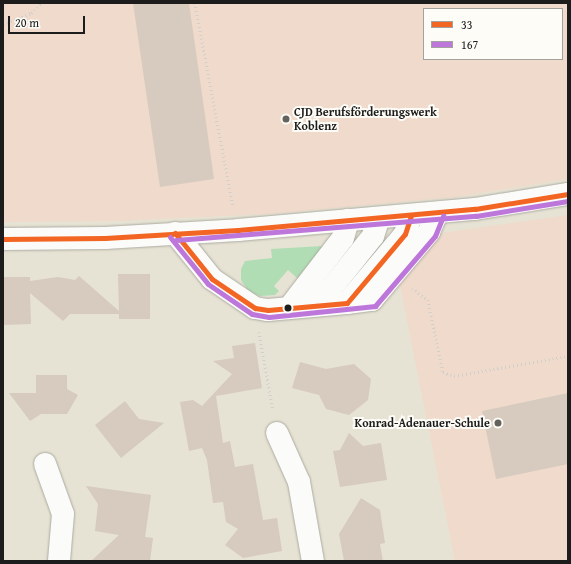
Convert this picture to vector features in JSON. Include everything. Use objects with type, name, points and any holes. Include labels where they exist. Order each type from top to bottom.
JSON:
[{"type":"street","points":[[3,239],[105,238],[238,230],[475,209],[568,194]]},
{"type":"street","points":[[175,233],[212,279],[255,308],[318,306],[372,300],[429,232],[437,212]]},
{"type":"street","points":[[347,303],[405,234],[411,215]]},
{"type":"street","points":[[318,306],[373,236],[379,218]]},
{"type":"street","points":[[289,308],[343,238],[348,220]]},
{"type":"street","points":[[277,433],[299,482],[313,561]]},
{"type":"street","points":[[45,464],[63,514],[58,561]]},
{"type":"path","points":[[3,24],[31,13],[41,3]]},
{"type":"path","points":[[195,3],[238,230]]},
{"type":"path","points":[[255,308],[277,433]]},
{"type":"shaded area","name":"CJD Berufsförderungswerk Koblenz","points":[[3,3],[568,3],[568,179],[456,197],[268,214],[119,221],[3,222]]},
{"type":"shaded area","name":"Konrad-Adenauer-Schule","points":[[568,215],[568,561],[455,561],[400,285],[442,233]]},
{"type":"green space","points":[[322,246],[324,252],[302,278],[297,278],[288,270],[274,286],[279,291],[275,295],[260,296],[249,292],[241,280],[241,269],[245,261],[272,258],[271,249]]},
{"type":"building","points":[[133,3],[189,3],[214,179],[160,187]]},
{"type":"building","points":[[118,274],[150,274],[150,319],[119,319],[119,314],[70,314],[63,321],[30,293],[31,324],[3,325],[3,277],[30,277],[30,281],[58,277],[75,280],[79,276],[119,311]]},
{"type":"building","points":[[255,343],[262,388],[216,396],[223,443],[230,441],[235,467],[253,464],[263,520],[277,518],[282,551],[243,558],[225,545],[238,529],[226,522],[223,502],[213,503],[207,460],[202,448],[189,451],[180,402],[193,400],[202,406],[232,374],[213,361],[234,358],[232,346]]},
{"type":"building","points":[[300,362],[326,369],[354,364],[371,379],[368,400],[349,415],[326,409],[319,395],[292,388]]},
{"type":"building","points":[[36,375],[67,375],[67,389],[78,395],[67,414],[41,414],[30,421],[9,393],[36,393]]},
{"type":"building","points":[[568,393],[568,464],[496,479],[482,411]]},
{"type":"building","points":[[125,401],[139,419],[164,423],[121,458],[95,425]]},
{"type":"building","points":[[349,433],[363,446],[381,443],[387,480],[340,487],[333,451],[340,450]]},
{"type":"building","points":[[86,486],[151,495],[145,537],[153,538],[150,561],[91,561],[119,535],[95,531],[98,504]]},
{"type":"building","points":[[361,498],[380,510],[385,543],[380,544],[383,561],[344,561],[339,534]]},
{"type":"transit line","name":"33","points":[[3,239],[105,238],[238,230],[475,209],[568,194]]},
{"type":"transit line","name":"167","points":[[176,240],[476,216],[568,201]]},
{"type":"transit line","name":"33","points":[[175,233],[212,279],[255,308],[268,310],[347,303],[405,234],[411,215]]},
{"type":"transit line","name":"167","points":[[170,237],[208,284],[252,314],[269,317],[375,306],[435,236],[443,216]]},
{"type":"place","name":"CJD Berufsförderungswerk Koblenz","points":[[286,119]]},
{"type":"place","name":"Konrad-Adenauer-Schule","points":[[498,423]]}]
